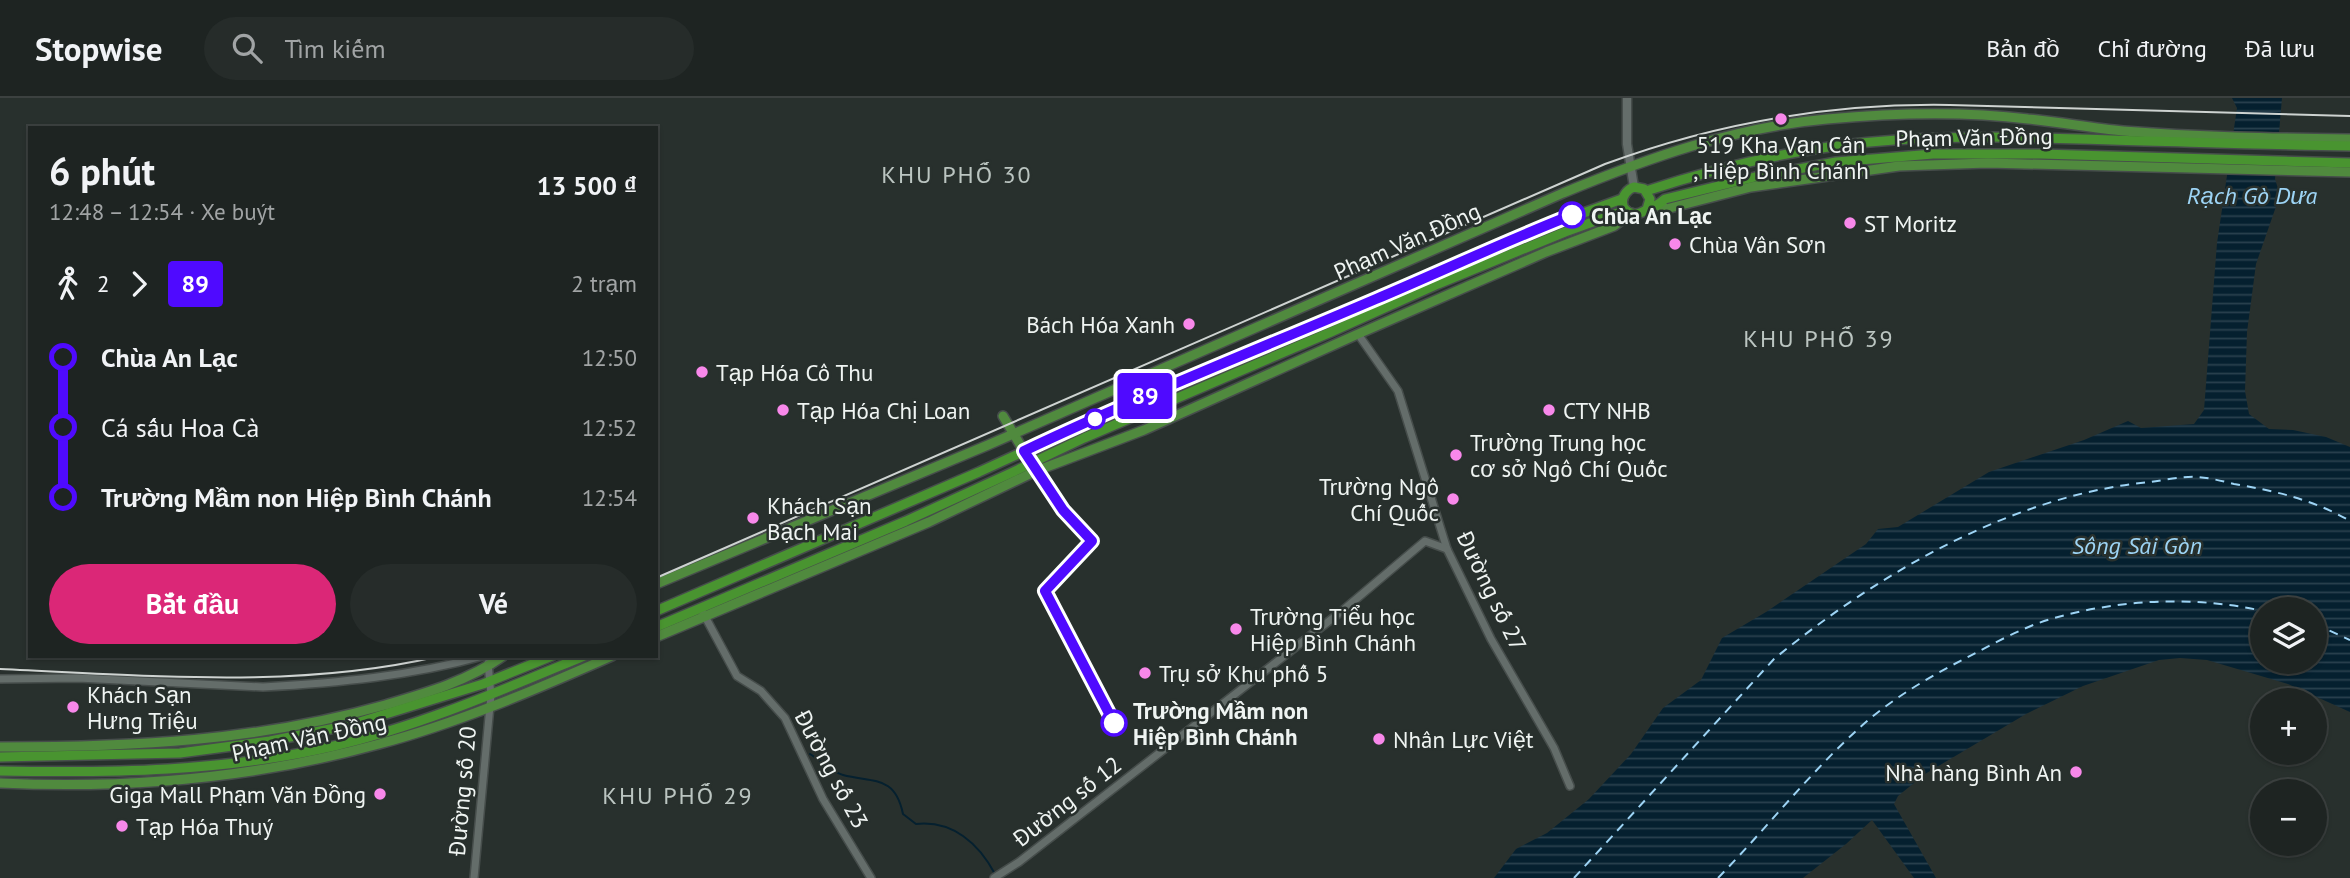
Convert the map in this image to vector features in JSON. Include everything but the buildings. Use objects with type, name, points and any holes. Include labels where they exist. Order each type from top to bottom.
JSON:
[{"type":"highway","name":"Phạm Văn Đồng","points":[[1646,191],[1677,179],[1739,163],[1855,144],[1903,140],[2006,138],[2196,143],[2213,140],[2297,142]]},
{"type":"highway","points":[[2297,142],[2350,146]]},
{"type":"highway","name":"Phạm Văn Đồng","points":[[1647,209],[1659,206],[1665,199],[1755,177],[1836,162],[1885,157],[1992,153],[2297,167]]},
{"type":"highway","points":[[2297,167],[2350,163]]},
{"type":"highway","points":[[658,626],[703,613],[906,521],[1034,467],[1084,438],[1438,284],[1565,232],[1629,211],[1640,214],[1647,209],[1650,199],[1642,187],[1626,190],[1622,198],[1629,211]]},
{"type":"highway","name":"Phạm Văn Đồng","points":[[658,610],[1156,391],[1512,239],[1622,198]]},
{"type":"highway","name":"Phạm Văn Đồng","points":[[0,757],[139,755],[250,745],[350,725],[491,682],[547,658]]},
{"type":"highway","name":"Phạm Văn Đồng","points":[[0,771],[177,770],[264,759],[333,746],[416,727],[579,658]]},
{"type":"main road","points":[[1627,98],[1630,165],[1634,187]]},
{"type":"main road","name":"Phạm Văn Đồng","points":[[658,583],[1013,433],[1630,165],[1727,136],[1826,119],[1965,115],[2026,118],[2213,140]]},
{"type":"main road","points":[[2164,134],[2196,143]]},
{"type":"main road","points":[[2297,142],[2350,139]]},
{"type":"main road","points":[[2297,167],[2350,172]]},
{"type":"main road","points":[[1003,416],[1034,467],[1144,430],[1358,334],[1614,226],[1629,211]]},
{"type":"main road","points":[[658,636],[703,613]]},
{"type":"main road","name":"Phạm Văn Đồng","points":[[0,783],[131,784],[230,774],[317,759],[379,744],[416,727],[490,707],[607,658]]},
{"type":"main road","name":"Phạm Văn Đồng","points":[[0,747],[127,746],[258,734],[346,715],[450,684],[486,659]]},
{"type":"street","name":"Đường số 27","points":[[1358,334],[1398,391],[1447,549],[1491,639],[1554,748],[1570,786]]},
{"type":"street","name":"Đường số 12","points":[[994,878],[1342,611],[1425,541],[1447,549]]},
{"type":"street","name":"Đường số 23","points":[[703,613],[737,676],[761,691],[785,718],[823,799],[871,878]]},
{"type":"street","points":[[0,679],[60,678],[285,686],[397,675],[486,659]]},
{"type":"street","name":"Đường số 20","points":[[474,878],[491,695],[486,659]]},
{"type":"water","name":"Sông Sài Gòn","points":[[2232,98],[2282,98],[2275,179],[2280,195],[2256,264],[2247,332],[2245,391],[2249,414],[2269,429],[2293,430],[2326,437],[2350,447],[2350,712],[2327,702],[2327,688],[2297,688],[2254,674],[2327,674],[2327,597],[2250,597],[2250,673],[2207,660],[2180,658],[2159,660],[2083,686],[2026,714],[1925,774],[1898,796],[1894,804],[1936,878],[1914,878],[1872,820],[1803,878],[1494,878],[1516,849],[1547,833],[1589,799],[1631,754],[1663,708],[1701,680],[1722,638],[1766,612],[1866,544],[1878,529],[1898,527],[1989,472],[2084,440],[2128,421],[2141,428],[2194,424],[2204,410],[2217,243],[2237,108]]},
{"type":"pier","points":[[2230,131],[2282,132],[2279,173],[2225,172]]},
{"type":"waterway","points":[[810,754],[839,773],[889,787],[895,793],[903,814],[916,824],[942,826],[963,836],[981,853],[995,874]]},
{"type":"ferry route","points":[[1574,878],[1774,659],[1858,597],[1950,543],[2048,503],[2099,490],[2186,477],[2211,479],[2280,493],[2323,507],[2350,521]]},
{"type":"ferry route","points":[[1718,878],[1820,766],[1868,720],[1922,682],[2011,635],[2058,617],[2134,603],[2212,603],[2250,608]]},
{"type":"ferry route","points":[[2327,629],[2350,640]]},
{"type":"railway","points":[[658,577],[1605,164],[1689,137],[1775,118],[1906,105],[2350,116]]},
{"type":"railway","points":[[0,669],[221,678],[276,677],[386,667],[430,658]]},
{"type":"bus line","name":"89","points":[[1114,723],[1045,591],[1092,541],[1063,510],[1024,451],[1156,391],[1572,215]]},
{"type":"place","name":"519 Kha Vạn Cân , Hiệp Bình Chánh","points":[[1781,119]]},
{"type":"place","name":"Chùa An Lạc","points":[[1572,215]]},
{"type":"place","name":"ST Moritz","points":[[1850,223]]},
{"type":"place","name":"Chùa Vân Sơn","points":[[1675,244]]},
{"type":"place","name":"Bách Hóa Xanh","points":[[1189,324]]},
{"type":"place","name":"Tạp Hóa Cô Thu","points":[[702,372]]},
{"type":"place","name":"Tạp Hóa Chị Loan","points":[[783,410]]},
{"type":"place","name":"CTY NHB","points":[[1549,410]]},
{"type":"place","name":"Trường Trung học cơ sở Ngô Chí Quốc","points":[[1456,455]]},
{"type":"place","name":"Trường Ngô Chí Quốc","points":[[1453,499]]},
{"type":"place","name":"Khách Sạn Bạch Mai","points":[[753,518]]},
{"type":"place","name":"Trường Tiểu học Hiệp Bình Chánh","points":[[1236,629]]},
{"type":"place","name":"Trụ sở Khu phố 5","points":[[1145,673]]},
{"type":"place","name":"Khách Sạn Hưng Triệu","points":[[73,707]]},
{"type":"place","name":"Trường Mầm non Hiệp Bình Chánh","points":[[1114,723]]},
{"type":"place","name":"Nhân Lực Việt","points":[[1379,739]]},
{"type":"place","name":"Nhà hàng Bình An","points":[[2076,772]]},
{"type":"place","name":"Giga Mall Phạm Văn Đồng","points":[[380,794]]},
{"type":"place","name":"Tạp Hóa Thuý","points":[[122,826]]},
{"type":"district","name":"KHU PHỐ 30","points":[[957,174]]},
{"type":"district","name":"KHU PHỐ 39","points":[[1819,338]]},
{"type":"district","name":"KHU PHỐ 29","points":[[678,795]]},
{"type":"water label","name":"Rạch Gò Dưa","points":[[2252,195]]}]
